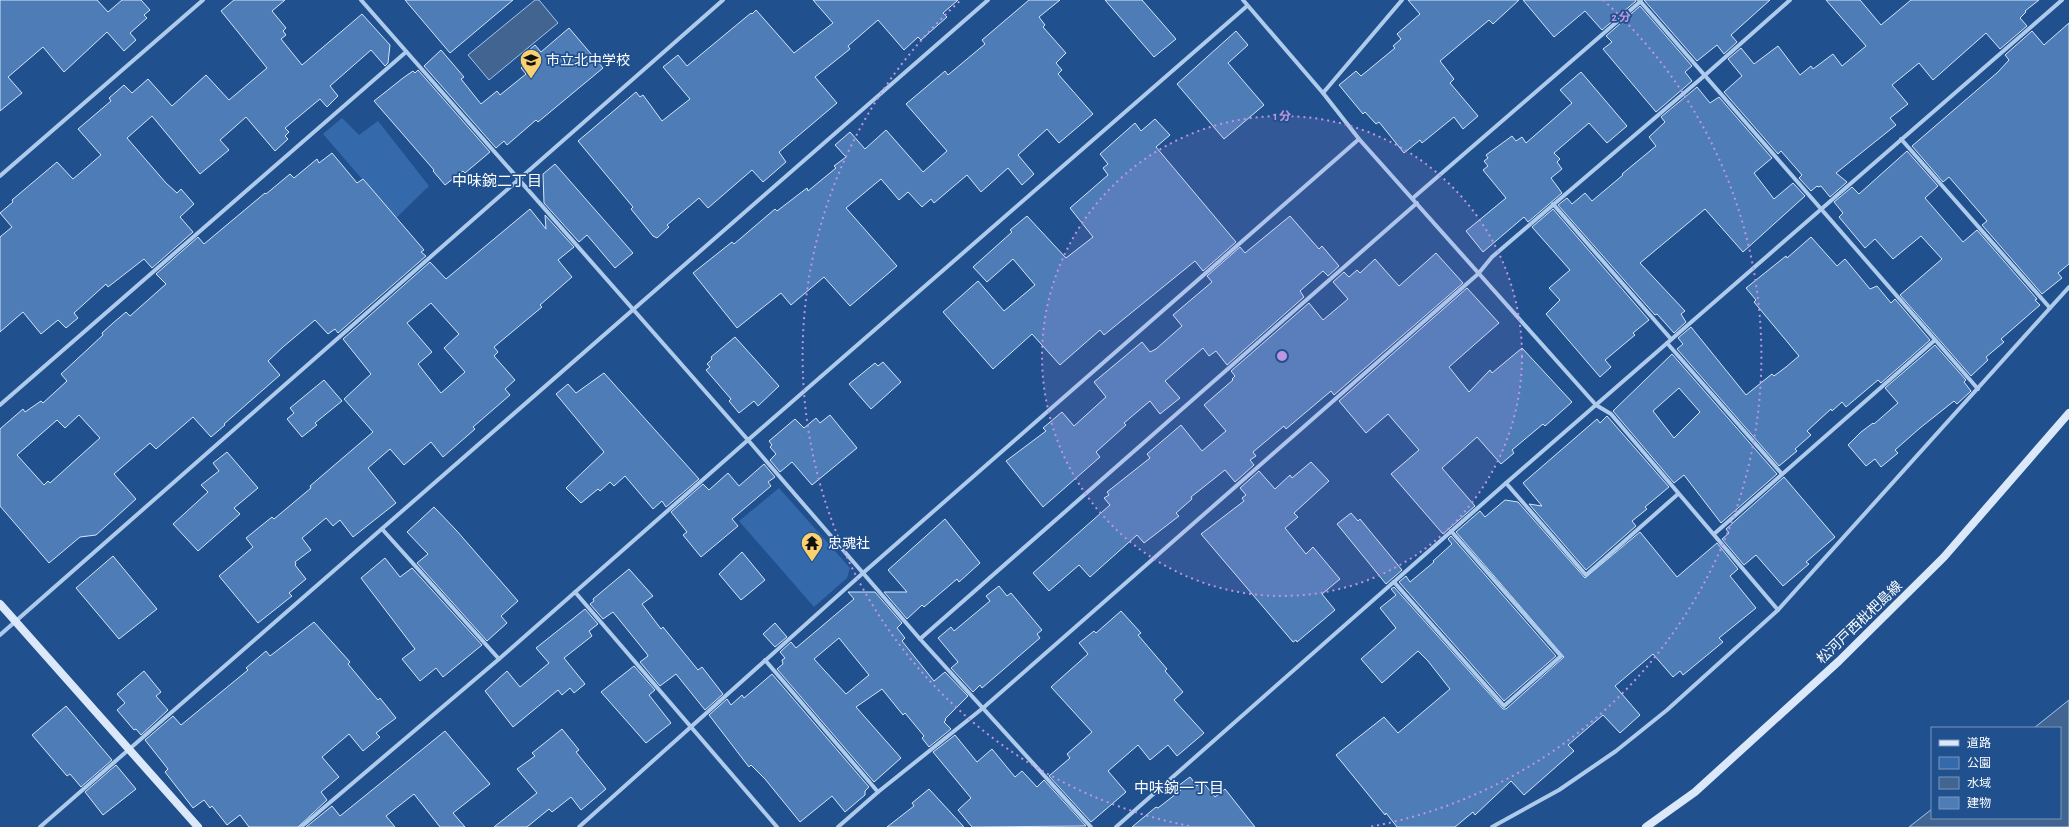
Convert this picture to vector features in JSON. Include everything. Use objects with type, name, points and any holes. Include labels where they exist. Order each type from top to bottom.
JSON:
[{"type":"main road","name":"松河戸西枇杷島線","points":[[1646,827],[1695,792],[1839,661],[1944,557],[2069,413]]},
{"type":"main road","points":[[0,604],[198,827]]},
{"type":"street","points":[[0,176],[203,0]]},
{"type":"street","points":[[360,0],[748,440],[920,639],[1091,827]]},
{"type":"street","points":[[0,635],[722,0]]},
{"type":"street","points":[[40,827],[988,0]]},
{"type":"street","points":[[1242,0],[1323,93],[1359,138],[1478,274],[1596,405],[1611,414],[1778,610]]},
{"type":"street","points":[[1323,93],[1402,0]]},
{"type":"street","points":[[838,827],[878,792],[982,708],[1478,274],[1492,256],[1704,76],[1790,0]]},
{"type":"street","points":[[1116,827],[1820,208],[2062,0]]},
{"type":"street","points":[[1413,198],[1641,1],[1704,76],[1978,389]]},
{"type":"street","points":[[300,827],[499,659],[748,440],[1247,6]]},
{"type":"street","points":[[0,405],[406,52]]},
{"type":"street","points":[[579,827],[863,573],[1359,138]]},
{"type":"street","points":[[1901,139],[2050,308]]},
{"type":"street","points":[[920,639],[1417,204]]},
{"type":"street","points":[[1553,204],[1671,339]]},
{"type":"street","points":[[1492,827],[1559,790],[1616,751],[1667,710],[1778,610],[2069,287]]},
{"type":"street","points":[[1714,534],[1935,340]]},
{"type":"street","points":[[1667,343],[1782,474]]},
{"type":"street","points":[[1506,483],[1586,575],[1678,494]]},
{"type":"street","points":[[382,529],[499,659]]},
{"type":"street","points":[[1394,582],[1504,706],[1561,656],[1451,531]]},
{"type":"street","points":[[575,592],[777,827]]},
{"type":"street","points":[[765,660],[878,792]]},
{"type":"green space","points":[[342,118],[359,135],[378,121],[429,186],[396,218],[323,134]]},
{"type":"green space","points":[[779,488],[850,568],[847,578],[814,607],[739,521]]},
{"type":"water","points":[[535,0],[539,0],[558,23],[489,80],[468,55]]},
{"type":"water","points":[[2069,700],[2069,827],[1909,827],[1931,810],[1931,819],[2061,819],[2061,727],[2035,727]]},
{"type":"building","points":[[0,0],[97,0],[108,12],[122,0],[141,0],[150,10],[144,15],[147,18],[130,33],[136,40],[124,51],[107,32],[64,72],[43,47],[8,77],[22,93],[0,111]]},
{"type":"building","points":[[234,0],[285,0],[272,11],[286,28],[283,31],[286,35],[281,39],[302,65],[362,14],[390,45],[388,63],[385,66],[371,50],[330,86],[338,96],[327,107],[320,99],[285,128],[289,132],[285,136],[288,139],[275,151],[246,117],[220,140],[229,150],[200,174],[152,116],[127,138],[166,183],[177,193],[181,189],[194,204],[180,217],[193,232],[152,268],[144,259],[108,287],[106,284],[74,313],[78,318],[66,328],[58,320],[41,334],[23,312],[0,332],[0,237],[12,227],[0,213],[13,202],[12,200],[57,162],[73,179],[101,155],[78,129],[111,101],[109,98],[124,85],[132,93],[148,79],[172,106],[206,75],[229,100],[267,68],[221,11]]},
{"type":"building","points":[[405,0],[513,0],[450,53]]},
{"type":"building","points":[[813,0],[958,0],[943,13],[947,17],[921,40],[918,37],[904,50],[878,20],[848,46],[850,49],[815,77],[837,103],[779,152],[786,162],[763,182],[752,170],[708,208],[699,198],[667,225],[669,227],[657,238],[653,236],[631,209],[633,207],[578,141],[636,92],[640,97],[643,95],[662,121],[690,99],[663,67],[678,55],[687,66],[756,10],[794,53],[833,23]]},
{"type":"building","points":[[1029,0],[1060,0],[1039,17],[1045,25],[1043,27],[1066,53],[1056,63],[1062,70],[1058,74],[1093,114],[1059,143],[1047,129],[1018,155],[1034,174],[1022,185],[1008,168],[981,192],[967,175],[934,203],[931,199],[922,207],[908,192],[899,200],[881,179],[846,208],[897,266],[850,306],[824,277],[791,305],[781,293],[737,328],[693,273],[732,242],[734,244],[775,209],[777,211],[807,188],[808,191],[836,168],[834,166],[846,157],[835,145],[850,132],[865,149],[886,130],[923,172],[947,151],[906,104],[945,71],[948,75],[985,44],[982,40]]},
{"type":"building","points":[[1105,0],[1142,0],[1176,39],[1154,57]]},
{"type":"building","points":[[1408,0],[1519,0],[1493,24],[1489,20],[1440,61],[1454,79],[1450,83],[1478,116],[1463,129],[1454,117],[1422,143],[1420,140],[1404,153],[1379,122],[1376,124],[1365,112],[1363,114],[1339,85],[1356,71],[1361,76],[1395,48],[1393,46],[1401,39],[1397,34],[1420,14]]},
{"type":"building","points":[[1523,0],[1636,1],[1602,30],[1585,11],[1554,37]]},
{"type":"building","points":[[1644,0],[1770,0],[1731,35],[1737,42],[1724,54],[1717,45],[1697,61]]},
{"type":"building","points":[[1826,0],[1860,0],[1881,25],[1911,0],[2039,0],[2025,11],[2026,12],[2020,18],[2027,26],[2000,49],[1986,33],[1933,80],[1919,63],[1892,85],[1908,104],[1890,118],[1896,125],[1836,173],[1847,182],[1830,197],[1821,186],[1817,186],[1811,191],[1799,178],[1802,175],[1781,151],[1778,154],[1724,92],[1742,76],[1728,59],[1741,48],[1754,64],[1778,46],[1800,75],[1811,66],[1813,69],[1833,54],[1842,66],[1866,46]]},
{"type":"building","points":[[1640,6],[1692,66],[1685,72],[1692,81],[1656,112],[1603,49],[1612,42],[1606,36]]},
{"type":"building","points":[[2069,23],[2069,264],[2058,273],[2062,278],[2042,294],[1982,225],[1987,221],[1949,177],[1943,182],[1912,146],[1998,72],[2009,60],[2005,55],[2032,31],[2044,45]]},
{"type":"building","points":[[569,28],[603,68],[538,122],[536,120],[507,145],[504,141],[496,148],[424,66],[441,50],[464,77],[461,79],[481,104],[497,91],[500,95],[526,74],[521,68],[526,63],[521,57],[535,45],[541,52]]},
{"type":"building","points":[[1236,31],[1248,45],[1228,63],[1264,105],[1224,139],[1177,84]]},
{"type":"building","points":[[418,70],[490,152],[465,173],[463,171],[445,185],[433,171],[434,170],[374,101],[403,78],[413,71],[415,73]]},
{"type":"building","points":[[1581,72],[1627,126],[1607,143],[1589,123],[1554,153],[1560,159],[1557,162],[1562,169],[1551,178],[1562,193],[1528,222],[1524,217],[1483,252],[1466,231],[1506,198],[1483,170],[1488,166],[1484,161],[1488,158],[1486,155],[1512,136],[1516,141],[1522,137],[1526,143],[1572,103],[1560,90]]},
{"type":"building","points":[[1697,87],[1710,103],[1719,97],[1772,158],[1754,173],[1774,199],[1793,183],[1805,196],[1743,252],[1705,209],[1640,263],[1685,311],[1681,314],[1686,322],[1674,333],[1657,314],[1655,315],[1558,205],[1567,198],[1572,204],[1585,193],[1592,201],[1623,175],[1622,174],[1656,146],[1649,137],[1665,122],[1661,117]]},
{"type":"building","points":[[1155,119],[1170,135],[1156,147],[1236,242],[1203,271],[1195,261],[1104,335],[1100,330],[1060,365],[1032,334],[993,369],[943,312],[978,281],[1004,311],[1035,285],[1013,259],[987,282],[973,267],[1012,232],[1010,230],[1027,216],[1066,258],[1093,237],[1070,208],[1108,175],[1103,168],[1108,164],[1100,154],[1135,123],[1141,131]]},
{"type":"building","points":[[1907,151],[1938,186],[1925,198],[1963,242],[1977,230],[2037,299],[2035,300],[2040,305],[2001,339],[2004,342],[1986,357],[1988,360],[1971,376],[1900,295],[1942,259],[1921,236],[1893,259],[1875,239],[1865,248],[1839,217],[1843,213],[1834,202],[1852,187],[1859,194]]},
{"type":"building","points":[[332,153],[357,183],[363,179],[424,250],[421,252],[426,256],[338,333],[335,329],[328,334],[315,320],[268,361],[280,375],[211,437],[193,417],[156,449],[150,443],[114,474],[136,499],[96,535],[80,537],[49,563],[0,506],[0,429],[23,409],[25,412],[41,401],[43,403],[67,381],[61,374],[103,335],[102,333],[113,323],[126,312],[130,316],[166,284],[156,274],[198,237],[204,244],[290,174],[294,178],[317,159],[319,163]],"holes":[[[79,415],[100,438],[50,483],[48,481],[44,485],[17,455],[57,420],[65,428]]]},
{"type":"building","points":[[555,164],[633,253],[615,268],[587,235],[579,242],[544,203],[543,174]]},
{"type":"building","points":[[530,209],[546,229],[545,215],[574,247],[558,260],[572,277],[540,305],[542,307],[494,347],[498,352],[494,356],[515,380],[505,389],[510,395],[473,427],[475,429],[443,457],[431,442],[404,465],[390,449],[368,468],[396,503],[353,537],[340,520],[333,526],[326,518],[302,538],[311,550],[295,562],[295,565],[306,579],[289,593],[292,596],[258,623],[219,576],[253,547],[246,538],[272,517],[274,519],[373,432],[344,399],[371,374],[343,339],[430,262],[446,279]],"holes":[[[431,303],[459,334],[444,348],[465,372],[441,393],[418,364],[432,352],[407,323]]]},
{"type":"building","points":[[1553,209],[1649,320],[1633,333],[1635,335],[1605,360],[1611,367],[1600,377],[1546,314],[1560,300],[1549,288],[1570,270],[1532,227]]},
{"type":"building","points":[[1290,216],[1319,249],[1322,246],[1339,266],[1328,276],[1323,271],[1300,291],[1304,297],[1227,365],[1216,351],[1209,356],[1203,348],[1165,381],[1180,398],[1160,414],[1150,401],[1124,423],[1126,425],[1096,452],[1100,457],[1043,507],[1006,461],[1046,431],[1043,428],[1062,412],[1074,426],[1106,397],[1094,382],[1142,342],[1150,352],[1156,349],[1182,326],[1173,315],[1212,282],[1207,276],[1240,247],[1245,253]]},
{"type":"building","points":[[1811,237],[1837,266],[1845,259],[1870,289],[1877,286],[1891,303],[1895,299],[1930,340],[1881,383],[1878,380],[1846,407],[1842,402],[1832,411],[1831,409],[1807,431],[1811,435],[1795,449],[1797,451],[1779,466],[1677,349],[1683,344],[1678,338],[1691,327],[1746,395],[1772,374],[1774,376],[1786,367],[1799,356],[1754,302],[1756,300],[1746,288],[1786,256],[1787,258]]},
{"type":"building","points":[[1436,253],[1463,283],[1334,395],[1331,391],[1286,429],[1284,426],[1253,452],[1256,456],[1250,460],[1254,465],[1235,482],[1225,470],[1191,497],[1192,499],[1176,513],[1179,516],[1144,543],[1137,535],[1090,577],[1079,565],[1049,591],[1033,573],[1110,505],[1104,498],[1109,495],[1107,492],[1150,458],[1147,454],[1181,425],[1202,451],[1226,431],[1204,405],[1233,380],[1232,379],[1235,376],[1231,371],[1309,303],[1323,320],[1348,299],[1333,282],[1344,272],[1349,277],[1357,270],[1360,273],[1375,259],[1399,286]]},
{"type":"building","points":[[1467,288],[1499,323],[1449,367],[1469,392],[1490,370],[1492,373],[1522,348],[1572,402],[1545,426],[1543,424],[1512,450],[1514,453],[1501,464],[1477,437],[1442,468],[1475,506],[1443,534],[1391,474],[1419,450],[1388,414],[1366,433],[1339,401]]},
{"type":"building","points":[[735,337],[779,386],[758,406],[754,401],[739,413],[729,401],[731,399],[706,370],[710,367],[707,364],[712,359],[711,357]]},
{"type":"building","points":[[1935,345],[1966,380],[1964,382],[1971,391],[1957,404],[1954,401],[1920,428],[1895,450],[1898,453],[1881,467],[1875,459],[1866,466],[1848,445],[1861,432],[1873,423],[1874,424],[1898,403],[1885,388]]},
{"type":"building","points":[[1672,354],[1777,474],[1721,523],[1684,475],[1674,483],[1613,411]],"holes":[[[1679,388],[1700,412],[1674,438],[1653,411]]]},
{"type":"building","points":[[883,362],[901,382],[871,409],[849,384],[875,363],[878,366]]},
{"type":"building","points":[[604,373],[699,479],[666,507],[662,501],[653,509],[625,476],[614,486],[610,482],[600,491],[598,489],[581,503],[566,488],[604,452],[556,394],[568,384],[576,393]]},
{"type":"building","points":[[324,380],[342,401],[315,423],[317,425],[302,437],[287,419],[294,413],[290,408]]},
{"type":"building","points":[[830,415],[857,448],[812,485],[792,462],[780,472],[770,460],[776,454],[770,447],[772,445],[769,441],[795,419],[804,428],[816,418],[820,423]]},
{"type":"building","points":[[1607,416],[1669,487],[1645,507],[1647,509],[1632,521],[1636,526],[1586,570],[1529,504],[1542,506],[1523,483],[1597,419],[1600,423]]},
{"type":"building","points":[[227,452],[258,488],[234,508],[240,514],[198,551],[173,524],[208,492],[201,485],[219,471],[213,463]]},
{"type":"building","points":[[1311,462],[1329,481],[1294,513],[1298,517],[1285,528],[1306,554],[1313,547],[1340,579],[1322,594],[1335,610],[1297,642],[1296,640],[1293,642],[1201,534],[1244,501],[1242,498],[1246,495],[1240,488],[1259,471],[1275,489],[1290,475],[1292,478]]},
{"type":"building","points":[[764,464],[775,477],[768,482],[771,486],[732,519],[738,526],[701,557],[683,535],[687,532],[671,512],[703,484],[709,490],[728,473],[739,486]]},
{"type":"building","points":[[1784,477],[1835,537],[1806,562],[1809,564],[1783,586],[1756,555],[1744,565],[1722,539],[1729,533],[1726,529]]},
{"type":"building","points":[[1505,500],[1518,502],[1585,578],[1640,532],[1677,577],[1717,543],[1738,569],[1730,576],[1756,608],[1719,638],[1723,642],[1683,675],[1680,671],[1673,677],[1653,654],[1615,686],[1640,715],[1620,733],[1603,715],[1568,745],[1574,751],[1524,795],[1511,781],[1475,815],[1473,812],[1455,827],[1397,827],[1386,813],[1385,815],[1336,755],[1384,717],[1398,733],[1450,689],[1428,661],[1418,651],[1382,683],[1361,659],[1396,628],[1380,608],[1396,595],[1391,589],[1394,587],[1503,709],[1506,709],[1564,657],[1456,532],[1480,511],[1485,517]]},
{"type":"building","points":[[434,507],[518,601],[501,616],[507,623],[487,641],[417,563],[428,554],[407,532]]},
{"type":"building","points":[[1351,513],[1358,521],[1360,519],[1402,570],[1386,584],[1337,524]]},
{"type":"building","points":[[945,519],[980,563],[959,582],[957,579],[924,607],[922,605],[907,619],[884,592],[907,592],[888,570]]},
{"type":"building","points":[[1451,536],[1556,656],[1504,701],[1399,582],[1406,576],[1410,582],[1434,562],[1433,561],[1452,544],[1448,539]]},
{"type":"building","points":[[742,552],[765,580],[741,600],[719,574]]},
{"type":"building","points":[[113,556],[157,609],[119,639],[76,588]]},
{"type":"building","points":[[385,558],[400,577],[412,568],[482,645],[443,677],[436,668],[420,681],[402,659],[415,649],[361,578]]},
{"type":"building","points":[[629,569],[653,596],[642,604],[661,629],[663,627],[698,670],[702,667],[723,694],[705,710],[676,674],[660,686],[640,662],[648,656],[647,654],[613,612],[603,619],[590,604],[594,601],[593,599]]},
{"type":"building","points":[[999,586],[1007,596],[1011,593],[1042,630],[1037,634],[1040,638],[982,688],[980,685],[973,692],[951,668],[958,662],[938,638],[951,627],[954,631],[990,601],[986,596]]},
{"type":"building","points":[[848,592],[875,592],[902,623],[897,628],[905,638],[902,641],[934,681],[945,672],[968,696],[945,719],[946,720],[944,722],[951,729],[929,747],[922,738],[924,736],[905,713],[903,715],[882,689],[856,707],[901,758],[874,782],[777,669],[783,664],[782,660],[785,658],[780,652],[791,642],[796,648],[854,599]],"holes":[[[839,638],[869,675],[846,694],[814,659]]]},
{"type":"building","points":[[585,609],[598,624],[589,631],[592,636],[564,658],[585,684],[574,693],[570,688],[562,695],[558,690],[513,727],[485,691],[507,671],[520,687],[549,663],[536,648]]},
{"type":"building","points":[[1121,611],[1141,633],[1138,635],[1167,669],[1165,671],[1183,692],[1174,700],[1204,733],[1177,756],[1168,745],[1150,760],[1138,745],[1108,771],[1126,792],[1091,822],[1049,776],[1070,758],[1067,754],[1092,732],[1051,687],[1088,654],[1079,643],[1094,631],[1096,633]]},
{"type":"building","points":[[314,622],[350,662],[348,664],[378,700],[380,698],[396,718],[376,733],[380,737],[363,751],[349,734],[322,757],[339,777],[321,792],[327,800],[298,827],[249,827],[240,815],[227,825],[212,806],[210,808],[204,800],[193,808],[165,772],[168,769],[145,740],[173,716],[181,725],[248,670],[246,668],[266,651],[270,656]]},
{"type":"building","points":[[775,623],[787,637],[775,647],[763,634]]},
{"type":"building","points":[[634,666],[655,690],[649,695],[671,723],[646,743],[601,692]]},
{"type":"building","points":[[144,671],[161,692],[156,696],[168,710],[141,735],[136,729],[134,730],[117,710],[125,703],[117,694]]},
{"type":"building","points":[[772,674],[869,787],[865,791],[865,795],[845,812],[832,796],[800,822],[765,779],[751,765],[749,767],[709,715],[727,699],[731,705],[742,695],[744,698]]},
{"type":"building","points":[[66,706],[112,760],[81,787],[70,774],[67,776],[32,735]]},
{"type":"building","points":[[562,729],[579,750],[576,752],[606,789],[581,810],[571,797],[552,812],[549,809],[527,827],[494,827],[537,793],[517,769],[535,756],[532,753]]},
{"type":"building","points":[[445,731],[490,784],[453,813],[465,827],[440,827],[414,794],[386,816],[395,827],[306,827],[332,806],[340,816]]},
{"type":"building","points":[[955,735],[977,762],[992,749],[1015,777],[1022,771],[1037,787],[1044,780],[1086,826],[972,827],[958,810],[971,798],[933,752]]},
{"type":"building","points":[[116,765],[136,789],[103,815],[85,792]]},
{"type":"building","points":[[1190,777],[1197,786],[1202,781],[1215,797],[1225,789],[1255,827],[1132,827],[1156,807],[1158,808],[1181,790],[1178,786]]},
{"type":"building","points":[[929,789],[964,827],[887,827],[914,806],[912,803]]},
{"type":"place","name":"市立北中学校","points":[[531,80]]},
{"type":"place","name":"忠魂社","points":[[812,562]]},
{"type":"district","name":"中味鋺二丁目","points":[[497,181]]},
{"type":"district","name":"中味鋺一丁目","points":[[1179,788]]}]
